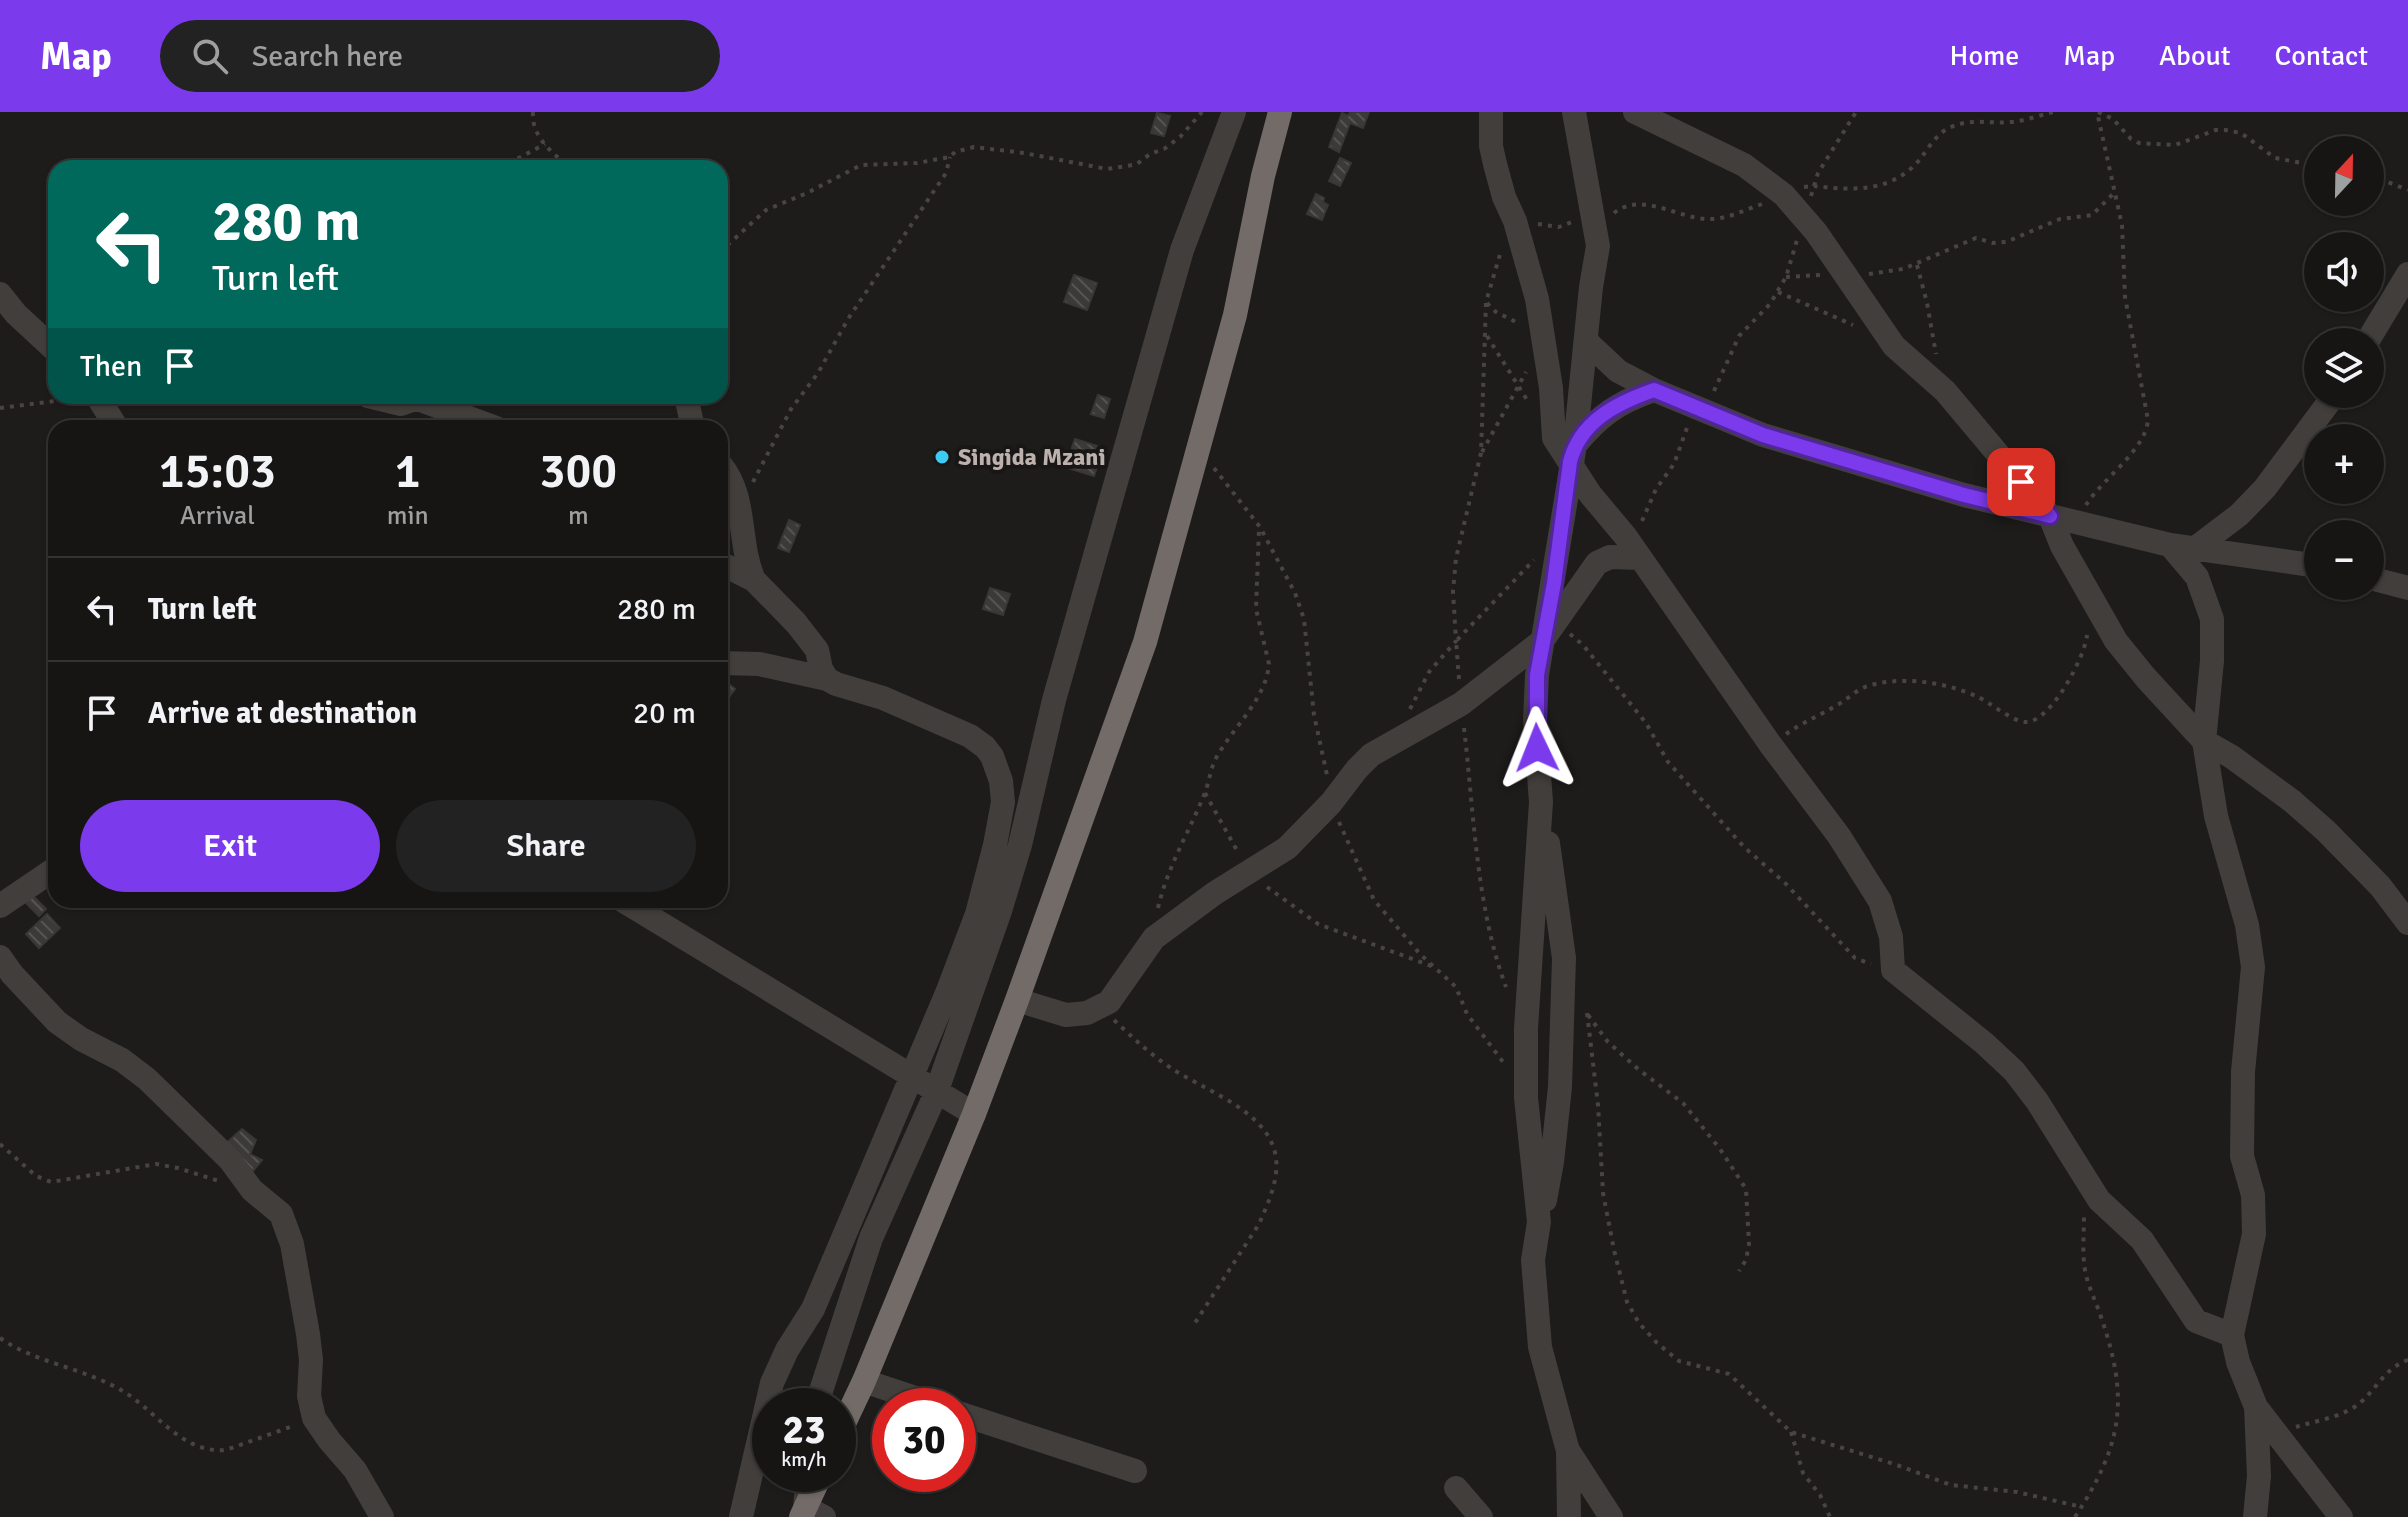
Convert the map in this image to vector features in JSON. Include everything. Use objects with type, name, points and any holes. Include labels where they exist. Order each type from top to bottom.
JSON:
[{"type":"highway","points":[[856,1398],[974,1114],[1145,642],[1235,315],[1263,176],[1280,112]]},
{"type":"highway","points":[[810,1514],[816,1492]]},
{"type":"street","points":[[822,1388],[871,1238],[936,1093],[1020,845],[1054,700],[1182,250],[1234,112]]},
{"type":"street","points":[[1491,112],[1491,146],[1495,164],[1537,299],[1551,388],[1566,448],[1590,494],[1626,537],[1770,744],[1839,836],[1880,901],[1891,937],[1893,970],[2014,1071],[2037,1101],[2099,1200],[2142,1240],[2196,1321],[2232,1335]]},
{"type":"street","points":[[1569,1517],[1568,1451],[1540,1347],[1533,1260],[1558,1115],[1564,958],[1541,802],[1535,721],[1561,532],[1566,448],[1586,341],[1598,246],[1574,112]]},
{"type":"street","points":[[1635,112],[1744,165],[1784,195],[1806,220],[1894,346],[1945,391],[2050,516],[2062,546],[2116,641],[2131,660],[2204,741],[2232,757],[2292,801],[2380,886],[2408,923]]},
{"type":"street","points":[[2375,328],[2408,274]]},
{"type":"street","points":[[0,294],[16,314],[48,344]]},
{"type":"street","points":[[1586,341],[1618,371],[1654,390],[1778,439],[1964,495],[2050,516],[2182,547],[2304,564]]},
{"type":"street","points":[[1566,448],[1614,406],[1654,390]]},
{"type":"street","points":[[436,404],[476,420]]},
{"type":"street","points":[[2182,547],[2239,515],[2265,488],[2325,408]]},
{"type":"street","points":[[728,474],[740,501],[744,551],[754,580]]},
{"type":"street","points":[[2182,547],[2212,619],[2212,661],[2204,741],[2216,816],[2247,925],[2253,967],[2243,1072],[2242,1156],[2253,1195],[2254,1234],[2232,1335],[2238,1362],[2256,1407],[2341,1517]]},
{"type":"street","points":[[1017,1000],[1066,1015],[1101,1008],[1114,995],[1154,938],[1192,909],[1287,848],[1331,803],[1371,755],[1461,704],[1549,632],[1597,563],[1610,557],[1640,558]]},
{"type":"street","points":[[728,567],[754,580],[811,640],[827,679]]},
{"type":"street","points":[[2384,582],[2408,588]]},
{"type":"street","points":[[728,663],[759,664],[827,679],[883,698],[970,736],[992,756],[1001,781],[1003,802],[977,914],[813,1309],[787,1350],[772,1383],[741,1517]]},
{"type":"street","points":[[1539,1222],[1526,1098],[1526,1028],[1541,802]]},
{"type":"street","points":[[0,906],[48,873]]},
{"type":"street","points":[[635,908],[974,1114]]},
{"type":"street","points":[[0,957],[57,1022],[81,1039],[122,1060],[147,1079],[230,1160],[252,1190],[281,1214],[289,1233],[308,1334],[311,1360],[309,1396],[314,1418],[355,1470],[382,1517]]},
{"type":"street","points":[[864,1381],[885,1388]]},
{"type":"street","points":[[2255,1517],[2259,1476],[2256,1407]]},
{"type":"street","points":[[976,1419],[1135,1471]]},
{"type":"street","points":[[1568,1451],[1611,1517]]},
{"type":"street","points":[[1456,1488],[1481,1517]]},
{"type":"street","points":[[809,1492],[810,1514]]},
{"type":"path","points":[[533,112],[535,132],[562,160]]},
{"type":"path","points":[[728,245],[766,210],[861,165],[917,163],[950,157],[965,148],[974,147],[1107,169],[1127,166],[1164,149],[1180,137],[1202,112]]},
{"type":"path","points":[[1814,186],[1818,173],[1856,112]]},
{"type":"path","points":[[1510,995],[1496,952],[1474,842],[1453,591],[1456,558],[1481,453],[1486,302],[1502,245],[1515,221],[1559,227],[1631,204],[1703,219],[1719,219],[1800,188],[1884,186],[1911,170],[1947,128],[1966,121],[2014,122],[2053,112]]},
{"type":"path","points":[[2097,112],[2113,119],[2131,139],[2139,143],[2175,145],[2216,130],[2225,130],[2241,133],[2275,158],[2304,163]]},
{"type":"path","points":[[2076,521],[2092,495],[2147,431],[2144,395],[2125,297],[2122,225],[2097,112]]},
{"type":"path","points":[[515,160],[545,144]]},
{"type":"path","points":[[740,513],[757,470],[791,409],[818,373],[848,319],[946,173],[950,157]]},
{"type":"path","points":[[2384,181],[2408,190]]},
{"type":"path","points":[[1786,277],[1891,272],[1976,238],[1993,243],[2006,242],[2060,219],[2092,215],[2116,191]]},
{"type":"path","points":[[1626,537],[1641,522],[1656,489],[1674,464],[1739,336],[1778,292],[1806,220]]},
{"type":"path","points":[[1916,264],[1945,391]]},
{"type":"path","points":[[1778,292],[1862,330]]},
{"type":"path","points":[[1486,302],[1509,319],[1542,334]]},
{"type":"path","points":[[1487,335],[1518,387],[1566,448]]},
{"type":"path","points":[[1481,453],[1518,387]]},
{"type":"path","points":[[0,408],[48,401]]},
{"type":"path","points":[[1198,447],[1260,527],[1295,593],[1304,619],[1310,686],[1331,803],[1374,900],[1403,935],[1456,987],[1467,1014],[1504,1063]]},
{"type":"path","points":[[1154,938],[1158,905],[1205,793],[1214,762],[1258,696],[1268,673],[1256,609],[1260,527]]},
{"type":"path","points":[[1396,741],[1424,679],[1456,641],[1561,532]]},
{"type":"path","points":[[1770,744],[1861,688],[1884,682],[1928,683],[1961,688],[2020,722],[2039,718],[2049,709],[2081,657],[2086,644],[2091,597]]},
{"type":"path","points":[[1549,632],[1583,645],[1646,723],[1668,762],[1744,847],[1785,883],[1855,958],[1893,970]]},
{"type":"path","points":[[1205,793],[1248,873],[1318,924],[1436,968]]},
{"type":"path","points":[[1583,1005],[1608,1042],[1683,1103],[1720,1149],[1746,1189],[1749,1244],[1746,1260],[1739,1271]]},
{"type":"path","points":[[1101,1008],[1161,1061],[1230,1101],[1252,1118],[1273,1145],[1276,1173],[1267,1206],[1259,1224],[1193,1326]]},
{"type":"path","points":[[1587,1013],[1598,1105],[1603,1193],[1627,1302],[1639,1323],[1657,1343],[1679,1361],[1729,1374],[1791,1432],[1951,1485],[2017,1492],[2082,1507]]},
{"type":"path","points":[[0,1144],[36,1176],[51,1182],[166,1165],[252,1190]]},
{"type":"path","points":[[2075,1517],[2100,1476],[2113,1442],[2119,1399],[2101,1318],[2084,1266],[2084,1206]]},
{"type":"path","points":[[0,1338],[10,1345],[120,1389],[169,1429],[194,1444],[215,1451],[226,1450],[314,1418]]},
{"type":"path","points":[[2275,1433],[2341,1414],[2354,1407],[2364,1400],[2384,1374],[2408,1360]]},
{"type":"path","points":[[1791,1432],[1803,1473],[1820,1495],[1830,1517]]},
{"type":"building","points":[[1350,112],[1369,112],[1363,128],[1350,123],[1339,152],[1329,147],[1342,113],[1348,116]]},
{"type":"building","points":[[1157,113],[1170,116],[1164,136],[1151,133]]},
{"type":"building","points":[[1340,158],[1351,163],[1340,186],[1329,181]]},
{"type":"building","points":[[1316,194],[1324,198],[1323,202],[1328,205],[1322,220],[1307,214]]},
{"type":"building","points":[[1074,275],[1097,283],[1087,310],[1064,302]]},
{"type":"building","points":[[1098,395],[1110,399],[1104,418],[1091,414]]},
{"type":"building","points":[[1075,439],[1103,448],[1094,476],[1065,467]]},
{"type":"building","points":[[789,520],[800,525],[789,552],[778,548]]},
{"type":"building","points":[[990,588],[1010,594],[1003,615],[983,609]]},
{"type":"building","points":[[728,683],[735,689],[728,699]]},
{"type":"building","points":[[33,896],[46,909],[39,916],[26,903]]},
{"type":"building","points":[[47,914],[60,928],[39,948],[26,934]]},
{"type":"building","points":[[242,1129],[256,1140],[250,1154],[262,1160],[253,1171],[223,1146]]},
{"type":"place","name":"Singida Mzani","points":[[942,457]]},
{"type":"route","points":[[1537,748],[1537,675],[1554,583],[1570,462],[1575,445],[1590,426],[1614,406],[1654,390],[1763,435],[1964,495],[2050,516],[2021,482]]}]
